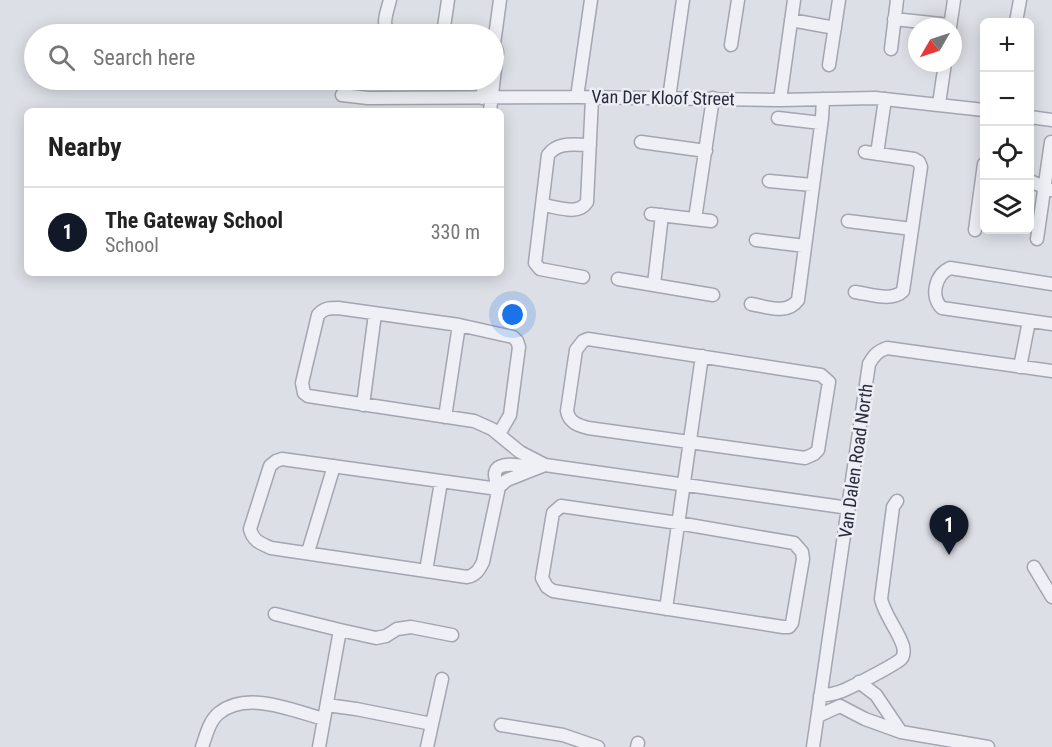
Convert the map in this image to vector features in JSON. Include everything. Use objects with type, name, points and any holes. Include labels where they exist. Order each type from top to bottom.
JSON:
[{"type":"street","points":[[385,24],[390,0]]},
{"type":"street","points":[[444,24],[448,0]]},
{"type":"street","points":[[496,24],[500,0]]},
{"type":"street","points":[[577,97],[591,0]]},
{"type":"street","points":[[669,98],[683,0]]},
{"type":"street","points":[[731,45],[738,0]]},
{"type":"street","points":[[780,100],[794,0]]},
{"type":"street","points":[[829,65],[839,0]]},
{"type":"street","points":[[891,49],[897,0]]},
{"type":"street","points":[[951,18],[954,0]]},
{"type":"street","points":[[1017,18],[1020,0]]},
{"type":"street","points":[[894,19],[908,21]]},
{"type":"street","points":[[791,20],[834,27]]},
{"type":"street","points":[[939,104],[944,72]]},
{"type":"street","points":[[486,90],[489,108]]},
{"type":"street","points":[[487,98],[490,90]]},
{"type":"street","name":"Van Der Kloof Street","points":[[342,95],[368,98],[885,99],[980,109]]},
{"type":"street","points":[[543,205],[576,211],[583,208],[587,202],[592,98]]},
{"type":"street","points":[[695,219],[713,98]]},
{"type":"street","points":[[752,304],[785,310],[794,306],[798,300],[823,99]]},
{"type":"street","points":[[855,292],[891,297],[901,293],[912,229],[921,167],[919,162],[914,159],[871,153],[885,99]]},
{"type":"street","points":[[778,118],[821,123]]},
{"type":"street","points":[[1034,118],[1052,120]]},
{"type":"street","points":[[642,142],[706,151]]},
{"type":"street","points":[[1037,239],[1048,188],[1051,142]]},
{"type":"street","points":[[583,277],[537,267],[535,263],[548,155],[561,144],[590,145]]},
{"type":"street","points":[[769,182],[812,185]]},
{"type":"street","points":[[975,230],[980,201]]},
{"type":"street","points":[[654,284],[656,214],[711,221]]},
{"type":"street","points":[[848,221],[912,229]]},
{"type":"street","points":[[756,240],[805,246]]},
{"type":"street","points":[[1052,284],[950,268],[943,271],[939,277],[935,296],[942,308],[1052,324]]},
{"type":"street","points":[[618,279],[713,295]]},
{"type":"street","points":[[499,434],[510,415],[519,347],[517,340],[513,337],[459,325],[338,308],[322,310],[315,323],[302,383],[304,393],[308,396],[474,421],[499,434],[541,467]]},
{"type":"street","points":[[363,405],[375,314]]},
{"type":"street","points":[[1020,367],[1029,321]]},
{"type":"street","points":[[445,417],[459,325]]},
{"type":"street","points":[[588,339],[818,374],[829,382],[818,450],[810,456],[805,458],[689,442],[588,428],[571,420],[567,411],[576,350],[583,341],[588,339]]},
{"type":"street","name":"Van Dalen Road North","points":[[813,747],[869,364],[876,354],[887,348],[1052,371]]},
{"type":"street","points":[[666,609],[702,356]]},
{"type":"street","points":[[499,488],[282,459],[270,466],[250,529],[257,542],[271,548],[467,577],[480,570],[483,562],[499,488],[507,480],[541,467],[684,484],[849,508]]},
{"type":"street","points":[[308,552],[334,466]]},
{"type":"street","points":[[426,572],[441,482]]},
{"type":"street","points":[[820,696],[838,692],[859,682],[893,664],[903,655],[903,647],[881,599],[893,507],[897,501]]},
{"type":"street","points":[[561,507],[678,523],[794,543],[802,552],[803,559],[792,623],[789,627],[553,591],[547,587],[542,578],[553,513],[561,507]]},
{"type":"street","points":[[1034,567],[1052,597]]},
{"type":"street","points":[[275,614],[376,638],[386,636],[397,629],[411,627],[452,635]]},
{"type":"street","points":[[319,747],[340,630]]},
{"type":"street","points":[[427,747],[442,679]]},
{"type":"street","points":[[859,682],[876,695],[901,732]]},
{"type":"street","points":[[202,747],[214,718],[234,706],[268,704],[324,719]]},
{"type":"street","points":[[327,705],[432,724]]},
{"type":"street","points":[[818,716],[840,706],[865,719],[901,732],[988,747]]},
{"type":"street","points":[[501,725],[563,735],[598,747]]},
{"type":"place","name":"The Gateway School","points":[[949,555]]}]
